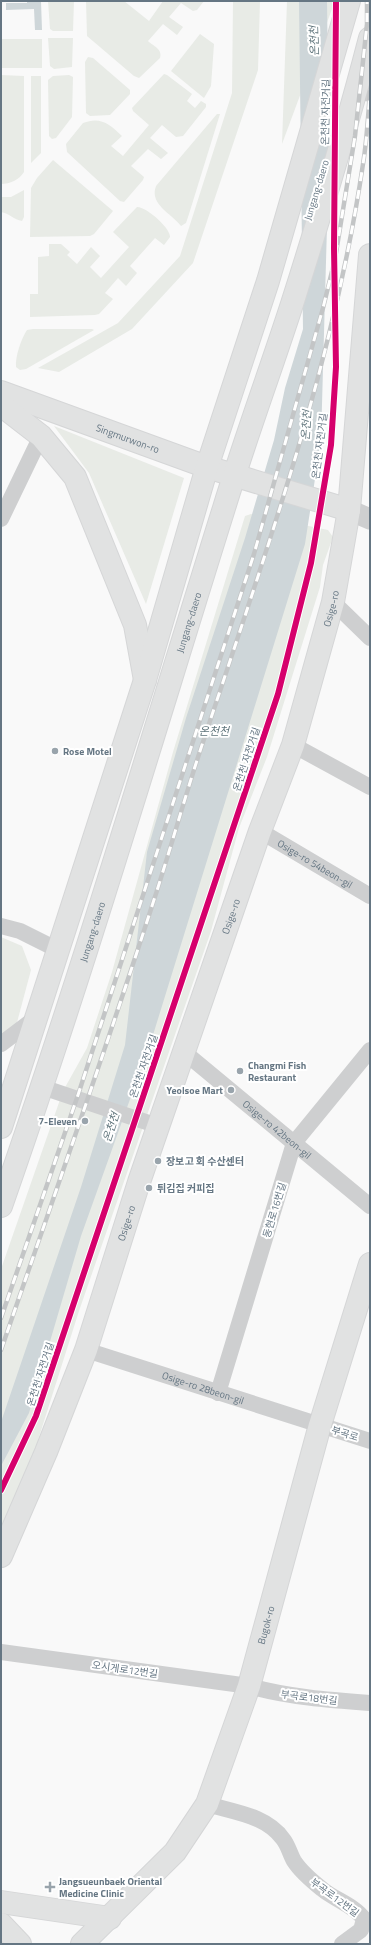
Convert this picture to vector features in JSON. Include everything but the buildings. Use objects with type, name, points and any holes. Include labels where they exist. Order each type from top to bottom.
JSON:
[{"type":"main road","name":"Jungang-daero","points":[[1,1127],[146,680],[207,467],[268,281],[349,1]]},
{"type":"main road","name":"Jungang-daero","points":[[1,1206],[42,1087],[170,686],[234,475],[363,93],[370,38]]},
{"type":"main road","name":"Osige-ro","points":[[1,1556],[46,1452],[86,1350],[158,1126],[260,831],[293,745],[360,508],[370,255]]},
{"type":"main road","name":"Singmurwon-ro","points":[[1,392],[207,467],[255,482],[360,508]]},
{"type":"main road","points":[[1,405],[41,436],[75,477],[135,625],[146,680]]},
{"type":"main road","name":"Bugok-ro","points":[[82,1944],[110,1918],[175,1852],[207,1804],[249,1686],[320,1425],[370,1264]]},
{"type":"main road","points":[[1,1902],[110,1918]]},
{"type":"main road","points":[[1,1924],[20,1944]]},
{"type":"street","points":[[1,519],[41,436]]},
{"type":"street","points":[[360,508],[370,519]]},
{"type":"street","points":[[333,602],[370,638]]},
{"type":"street","points":[[293,745],[370,787]]},
{"type":"street","name":"Osige-ro 54beon-gil","points":[[260,831],[370,896]]},
{"type":"street","points":[[1,926],[20,931],[58,950]]},
{"type":"street","points":[[1,1044],[38,1016]]},
{"type":"street","name":"동현로16번길","points":[[218,1393],[294,1143],[370,1050]]},
{"type":"street","name":"Osige-ro 42beon-gil","points":[[184,1052],[370,1206]]},
{"type":"street","points":[[42,1087],[158,1126]]},
{"type":"street","name":"Osige-ro 28beon-gil","points":[[86,1350],[320,1425]]},
{"type":"street","name":"부곡로","points":[[320,1425],[370,1441]]},
{"type":"street","name":"오시게로12번길","points":[[1,1652],[249,1686]]},
{"type":"street","name":"부곡로18번길","points":[[249,1686],[266,1691],[326,1700],[370,1703]]},
{"type":"street","name":"부곡로12번길","points":[[207,1804],[251,1816],[266,1823],[284,1840],[295,1862],[305,1875],[323,1891],[359,1913],[364,1919],[361,1930],[342,1944]]},
{"type":"shaded area","points":[[48,1],[74,1],[73,31],[53,31],[50,29]]},
{"type":"shaded area","points":[[86,1],[124,1],[149,21],[163,1],[204,1],[197,10],[193,11],[181,3],[169,17],[183,27],[177,35],[163,24],[148,41],[159,50],[161,55],[160,58],[139,78],[134,76],[87,36]]},
{"type":"shaded area","points":[[233,1],[260,1],[258,70],[193,263],[132,329],[59,372],[38,368],[118,323],[180,256],[232,93]]},
{"type":"shaded area","points":[[287,1],[335,1],[282,144]]},
{"type":"shaded area","points":[[200,34],[214,44],[211,86],[204,98],[171,71]]},
{"type":"shaded area","points":[[48,38],[73,38],[72,67],[54,69],[50,66]]},
{"type":"shaded area","points":[[1,39],[42,39],[42,68],[1,68]]},
{"type":"shaded area","points":[[88,57],[93,58],[130,90],[130,94],[110,115],[90,116],[86,113],[85,62]]},
{"type":"shaded area","points":[[164,74],[192,94],[187,101],[195,108],[201,101],[206,104],[206,107],[183,136],[176,137],[162,125],[150,138],[168,153],[161,159],[148,149],[131,166],[144,177],[124,202],[120,201],[67,152],[66,144],[83,123],[95,120],[100,121],[109,125],[122,136],[111,146],[123,156],[149,125],[133,111],[132,108]]},
{"type":"shaded area","points":[[1,75],[24,76],[24,172],[14,181],[1,184]]},
{"type":"shaded area","points":[[69,75],[73,77],[72,117],[56,138],[52,139],[49,136],[48,80],[53,76]]},
{"type":"shaded area","points":[[31,76],[41,76],[41,153],[31,163]]},
{"type":"shaded area","points":[[217,114],[220,114],[189,214],[186,223],[181,226],[158,203],[155,192],[156,186]]},
{"type":"shaded area","points":[[53,160],[113,211],[94,234],[90,236],[30,237],[31,188],[37,178]]},
{"type":"shaded area","points":[[24,190],[24,217],[22,221],[1,212],[1,197],[11,197]]},
{"type":"shaded area","points":[[137,207],[146,210],[157,218],[166,228],[170,237],[164,245],[155,238],[130,266],[137,273],[126,286],[118,278],[105,293],[113,299],[99,314],[30,317],[30,294],[38,294],[38,257],[49,256],[49,244],[61,244],[70,252],[67,255],[77,264],[91,247],[100,256],[90,267],[101,278],[129,247],[113,232]]},
{"type":"shaded area","points":[[27,330],[94,330],[26,369],[20,370],[16,367],[16,358],[19,348]]},
{"type":"shaded area","points":[[54,426],[184,478],[146,604],[89,473]]},
{"type":"shaded area","points":[[251,514],[328,530],[333,537],[323,565],[320,587],[267,757],[239,828],[211,931],[79,1311],[38,1440],[37,1449],[1,1528],[1,1269],[63,1091],[87,1048],[112,972],[173,752],[245,516]]},
{"type":"shaded area","points":[[1,937],[22,946],[31,970],[15,1030],[1,1039]]},
{"type":"water","points":[[27,1],[41,1],[42,30],[35,30],[34,9],[6,10],[6,3],[27,3]]},
{"type":"water","name":"온천천","points":[[299,1],[327,1],[329,155],[321,440],[305,544],[153,1035],[81,1236],[29,1413],[1,1466],[1,1422],[81,1187],[125,1045],[147,852],[186,718],[245,538],[274,440],[285,388],[303,329]]},
{"type":"railway","points":[[1,1318],[78,1095],[254,554],[323,308],[335,259],[355,136],[367,24],[367,1]]},
{"type":"railway","points":[[1,1350],[134,962],[196,762],[274,528],[296,456],[335,311],[350,238],[364,155],[370,92]]},
{"type":"cycle path","name":"온천천 자전거길","points":[[1,1490],[36,1416],[278,694],[311,563],[331,445],[336,367],[334,248],[336,1]]},
{"type":"place","name":"Rose Motel","points":[[55,751]]},
{"type":"place","name":"Changmi Fish Restaurant","points":[[240,1071]]},
{"type":"place","name":"Yeolsoe Mart","points":[[231,1090]]},
{"type":"place","name":"7-Eleven","points":[[85,1121]]},
{"type":"place","name":"장보고 회 수산센터","points":[[158,1161]]},
{"type":"place","name":"튀김집 커피집","points":[[149,1188]]},
{"type":"place","name":"Jangsueunbaek Oriental Medicine Clinic","points":[[50,1887]]}]
